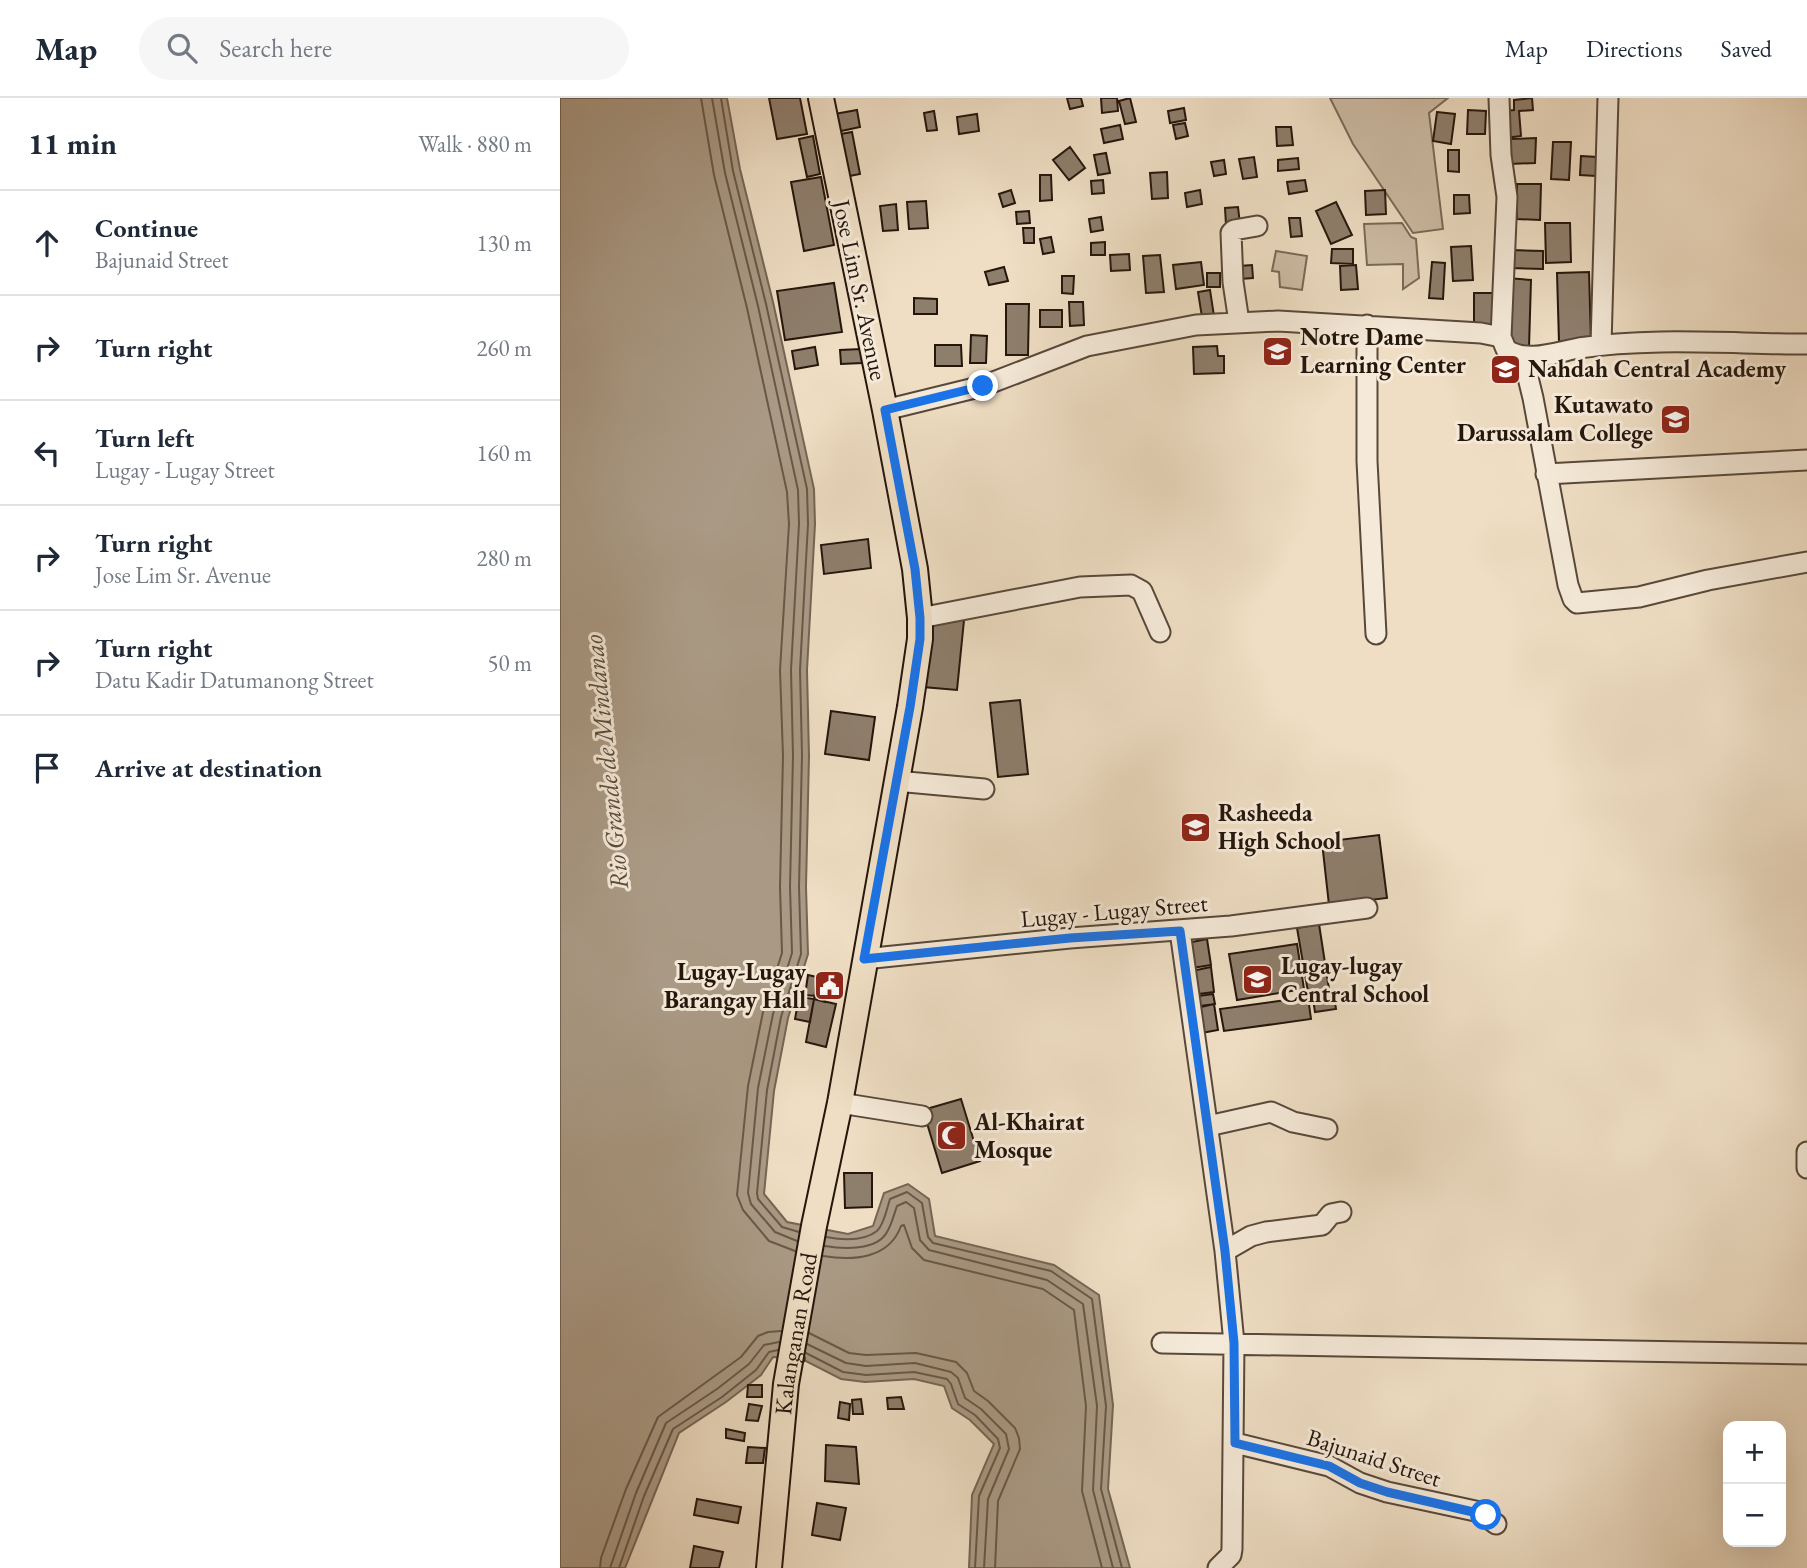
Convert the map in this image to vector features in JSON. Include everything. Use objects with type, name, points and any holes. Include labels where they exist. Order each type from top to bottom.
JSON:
[{"type":"main road","name":"Jose Lim Sr. Avenue","points":[[821,98],[885,410],[915,569],[920,618],[917,665],[840,1103]]},
{"type":"main road","name":"Kalanganan Road","points":[[769,1568],[786,1384],[814,1226],[840,1103]]},
{"type":"street","points":[[1499,98],[1501,155],[1507,197],[1502,337],[1506,349],[1523,357],[1601,345],[1709,342],[1807,344]]},
{"type":"street","points":[[1601,345],[1608,98]]},
{"type":"street","points":[[1239,322],[1233,282],[1231,233],[1256,226]]},
{"type":"street","points":[[885,410],[983,386],[1087,346],[1196,325],[1278,321],[1481,333],[1502,337]]},
{"type":"street","points":[[1367,326],[1367,461],[1376,634]]},
{"type":"street","points":[[1523,357],[1568,586],[1577,603],[1639,597],[1708,580],[1807,562]]},
{"type":"street","points":[[1546,474],[1807,460]]},
{"type":"street","points":[[920,618],[1080,587],[1130,585],[1139,588],[1144,594],[1160,632]]},
{"type":"street","points":[[896,781],[984,789]]},
{"type":"street","name":"Lugay - Lugay Street","points":[[864,959],[1070,938],[1180,931],[1367,908]]},
{"type":"street","points":[[1180,931],[1225,1251],[1234,1343],[1232,1549],[1231,1555],[1218,1568]]},
{"type":"street","points":[[840,1103],[922,1116]]},
{"type":"street","points":[[1208,1126],[1271,1112],[1293,1122],[1326,1129]]},
{"type":"street","points":[[1807,1152],[1807,1168]]},
{"type":"street","points":[[1225,1251],[1251,1236],[1322,1225],[1331,1214],[1341,1212]]},
{"type":"street","points":[[1162,1343],[1807,1354]]},
{"type":"street","name":"Bajunaid Street","points":[[1235,1443],[1329,1466],[1360,1483],[1387,1492],[1480,1513],[1496,1524]]},
{"type":"shaded area","points":[[1330,98],[1448,98],[1429,113],[1443,229],[1413,233],[1353,144]]},
{"type":"shaded area","points":[[1402,223],[1411,237],[1416,239],[1419,278],[1403,289],[1403,264],[1367,265],[1364,224]]},
{"type":"shaded area","points":[[1276,251],[1307,256],[1302,290],[1280,287],[1279,272],[1272,271]]},
{"type":"water","name":"Rio Grande de Mindanao","points":[[560,98],[727,98],[740,169],[773,302],[814,489],[815,524],[807,670],[808,954],[788,1018],[774,1091],[764,1194],[787,1222],[848,1234],[873,1226],[884,1193],[908,1184],[929,1199],[935,1236],[1054,1265],[1099,1295],[1113,1405],[1108,1489],[1130,1568],[969,1568],[972,1495],[994,1444],[970,1420],[952,1408],[944,1386],[914,1379],[865,1382],[841,1379],[800,1358],[773,1357],[761,1375],[679,1433],[625,1568],[560,1568]]},
{"type":"building","points":[[769,98],[800,98],[807,134],[777,139]]},
{"type":"building","points":[[1067,98],[1081,98],[1083,106],[1070,109]]},
{"type":"building","points":[[1101,98],[1117,98],[1118,111],[1102,113]]},
{"type":"building","points":[[1130,98],[1136,122],[1125,124],[1119,101]]},
{"type":"building","points":[[1532,98],[1533,110],[1519,111],[1521,136],[1505,138],[1503,111],[1514,110],[1514,100]]},
{"type":"building","points":[[1184,108],[1186,120],[1170,123],[1168,111]]},
{"type":"building","points":[[857,110],[860,127],[832,133],[829,115]]},
{"type":"building","points":[[1468,110],[1486,111],[1485,134],[1467,134]]},
{"type":"building","points":[[934,111],[937,130],[927,131],[924,113]]},
{"type":"building","points":[[1437,112],[1455,114],[1451,144],[1433,141]]},
{"type":"building","points":[[977,114],[979,131],[959,134],[957,117]]},
{"type":"building","points":[[1185,123],[1188,136],[1176,139],[1173,125]]},
{"type":"building","points":[[1120,125],[1123,139],[1104,143],[1101,129]]},
{"type":"building","points":[[1276,127],[1291,127],[1293,145],[1277,146]]},
{"type":"building","points":[[852,132],[860,174],[839,178],[830,136]]},
{"type":"building","points":[[813,136],[820,174],[807,177],[799,139]]},
{"type":"building","points":[[1536,138],[1535,163],[1510,164],[1510,139]]},
{"type":"building","points":[[1553,142],[1571,142],[1569,180],[1551,179]]},
{"type":"building","points":[[1070,147],[1085,168],[1069,180],[1053,160]]},
{"type":"building","points":[[1448,150],[1459,150],[1459,172],[1448,171]]},
{"type":"building","points":[[1106,153],[1110,173],[1098,175],[1094,155]]},
{"type":"building","points":[[1581,156],[1597,157],[1596,176],[1580,175]]},
{"type":"building","points":[[1254,157],[1257,177],[1243,179],[1239,159]]},
{"type":"building","points":[[1298,158],[1299,169],[1278,171],[1278,160]]},
{"type":"building","points":[[1224,160],[1226,174],[1214,176],[1211,162]]},
{"type":"building","points":[[1167,172],[1168,198],[1152,199],[1150,173]]},
{"type":"building","points":[[1040,175],[1051,175],[1052,200],[1040,201]]},
{"type":"building","points":[[821,177],[834,245],[804,251],[791,182]]},
{"type":"building","points":[[1103,180],[1104,193],[1092,194],[1091,181]]},
{"type":"building","points":[[1305,180],[1307,191],[1289,194],[1287,182]]},
{"type":"building","points":[[1517,184],[1541,184],[1540,220],[1517,219]]},
{"type":"building","points":[[1011,190],[1015,203],[1003,207],[999,194]]},
{"type":"building","points":[[1200,190],[1202,204],[1187,207],[1185,193]]},
{"type":"building","points":[[1385,190],[1386,214],[1366,215],[1365,191]]},
{"type":"building","points":[[1454,195],[1469,195],[1470,213],[1454,214]]},
{"type":"building","points":[[926,201],[928,228],[909,229],[907,202]]},
{"type":"building","points":[[1336,202],[1352,235],[1331,244],[1316,211]]},
{"type":"building","points":[[896,204],[898,230],[883,231],[880,206]]},
{"type":"building","points":[[1238,207],[1240,224],[1226,225],[1225,208]]},
{"type":"building","points":[[1029,211],[1030,223],[1017,224],[1016,212]]},
{"type":"building","points":[[1101,217],[1103,230],[1091,232],[1089,219]]},
{"type":"building","points":[[1289,218],[1300,218],[1302,236],[1291,237]]},
{"type":"building","points":[[1545,223],[1570,223],[1571,262],[1546,263]]},
{"type":"building","points":[[1023,228],[1034,228],[1034,243],[1024,243]]},
{"type":"building","points":[[1051,237],[1054,252],[1043,254],[1040,239]]},
{"type":"building","points":[[1105,242],[1105,255],[1091,255],[1091,243]]},
{"type":"building","points":[[1471,246],[1473,280],[1453,281],[1451,247]]},
{"type":"building","points":[[1332,249],[1353,249],[1353,264],[1331,263]]},
{"type":"building","points":[[1512,250],[1543,251],[1543,269],[1511,268]]},
{"type":"building","points":[[1129,254],[1130,270],[1111,271],[1110,255]]},
{"type":"building","points":[[1160,255],[1164,292],[1146,293],[1143,256]]},
{"type":"building","points":[[1201,262],[1204,285],[1176,289],[1173,265]]},
{"type":"building","points":[[1432,262],[1445,263],[1443,299],[1429,298]]},
{"type":"building","points":[[1252,265],[1253,278],[1240,279],[1239,266]]},
{"type":"building","points":[[1356,265],[1358,289],[1341,290],[1340,266]]},
{"type":"building","points":[[1004,267],[1008,281],[989,285],[985,272]]},
{"type":"building","points":[[1589,272],[1591,341],[1559,342],[1557,273]]},
{"type":"building","points":[[1207,273],[1220,273],[1220,287],[1207,287]]},
{"type":"building","points":[[1062,276],[1074,276],[1073,294],[1062,293]]},
{"type":"building","points":[[1507,278],[1531,280],[1529,347],[1506,343]]},
{"type":"building","points":[[834,283],[842,332],[785,340],[777,291]]},
{"type":"building","points":[[1210,290],[1214,316],[1202,317],[1198,292]]},
{"type":"building","points":[[1474,293],[1497,293],[1498,326],[1474,326]]},
{"type":"building","points":[[914,298],[937,299],[937,314],[914,314]]},
{"type":"building","points":[[1069,302],[1083,302],[1084,325],[1070,326]]},
{"type":"building","points":[[1006,304],[1029,304],[1028,355],[1006,355]]},
{"type":"building","points":[[1040,310],[1062,310],[1062,327],[1040,327]]},
{"type":"building","points":[[971,335],[987,336],[986,363],[970,363]]},
{"type":"building","points":[[935,345],[961,345],[962,366],[935,366]]},
{"type":"building","points":[[1217,346],[1218,356],[1224,356],[1224,373],[1194,374],[1193,347]]},
{"type":"building","points":[[815,347],[818,365],[795,369],[792,351]]},
{"type":"building","points":[[861,349],[862,363],[841,364],[840,350]]},
{"type":"building","points":[[868,539],[871,568],[824,574],[821,545]]},
{"type":"building","points":[[931,616],[964,620],[957,690],[923,687]]},
{"type":"building","points":[[1020,700],[1028,774],[998,777],[990,703]]},
{"type":"building","points":[[831,711],[875,717],[869,760],[825,754]]},
{"type":"building","points":[[1379,835],[1387,898],[1329,905],[1322,842]]},
{"type":"building","points":[[1319,924],[1329,989],[1308,992],[1297,928]]},
{"type":"building","points":[[1207,939],[1211,965],[1186,969],[1182,944]]},
{"type":"building","points":[[1297,944],[1304,989],[1237,1000],[1229,954]]},
{"type":"building","points":[[1211,967],[1214,992],[1191,995],[1187,972]]},
{"type":"building","points":[[808,975],[817,977],[815,996],[805,995]]},
{"type":"building","name":"Lugay-Lugay Barangay Hall","points":[[817,977],[842,980],[840,994],[826,991],[825,1002],[814,999]]},
{"type":"building","points":[[1333,990],[1336,1009],[1315,1012],[1312,993]]},
{"type":"building","points":[[1213,994],[1215,1004],[1193,1007],[1191,997]]},
{"type":"building","points":[[799,997],[814,999],[810,1022],[795,1019]]},
{"type":"building","points":[[1308,997],[1311,1019],[1224,1031],[1220,1009]]},
{"type":"building","points":[[814,999],[836,1004],[826,1047],[806,1042]]},
{"type":"building","points":[[1214,1004],[1218,1030],[1196,1034],[1192,1009]]},
{"type":"building","name":"Al-Khairat Mosque","points":[[961,1099],[980,1161],[942,1173],[923,1110]]},
{"type":"building","points":[[844,1173],[872,1173],[872,1207],[845,1208]]},
{"type":"building","points":[[748,1385],[762,1385],[762,1397],[747,1397]]},
{"type":"building","points":[[901,1397],[904,1409],[888,1409],[887,1398]]},
{"type":"building","points":[[861,1399],[863,1414],[853,1414],[852,1400]]},
{"type":"building","points":[[840,1402],[850,1404],[849,1420],[838,1418]]},
{"type":"building","points":[[749,1404],[762,1406],[758,1421],[746,1420]]},
{"type":"building","points":[[726,1429],[745,1433],[744,1441],[726,1438]]},
{"type":"building","points":[[826,1445],[856,1447],[859,1484],[825,1481]]},
{"type":"building","points":[[748,1447],[765,1448],[763,1463],[746,1463]]},
{"type":"building","points":[[697,1499],[741,1507],[738,1523],[694,1515]]},
{"type":"building","points":[[817,1503],[846,1508],[840,1540],[812,1535]]},
{"type":"building","points":[[694,1546],[723,1552],[719,1568],[690,1568]]},
{"type":"place","name":"Notre Dame Learning Center","points":[[1277,351]]},
{"type":"place","name":"Nahdah Central Academy","points":[[1505,369]]},
{"type":"place","name":"Kutawato Darussalam College","points":[[1676,419]]},
{"type":"place","name":"Rasheeda High School","points":[[1195,827]]},
{"type":"place","name":"Lugay-lugay Central School","points":[[1258,980]]},
{"type":"place","name":"Lugay-Lugay Barangay Hall","points":[[829,986]]},
{"type":"place","name":"Al-Khairat Mosque","points":[[951,1136]]},
{"type":"route","points":[[983,386],[885,410],[915,569],[920,639],[864,959],[1070,938],[1180,931],[1225,1251],[1234,1343],[1235,1443],[1329,1466],[1360,1483],[1387,1492],[1486,1515]]}]
